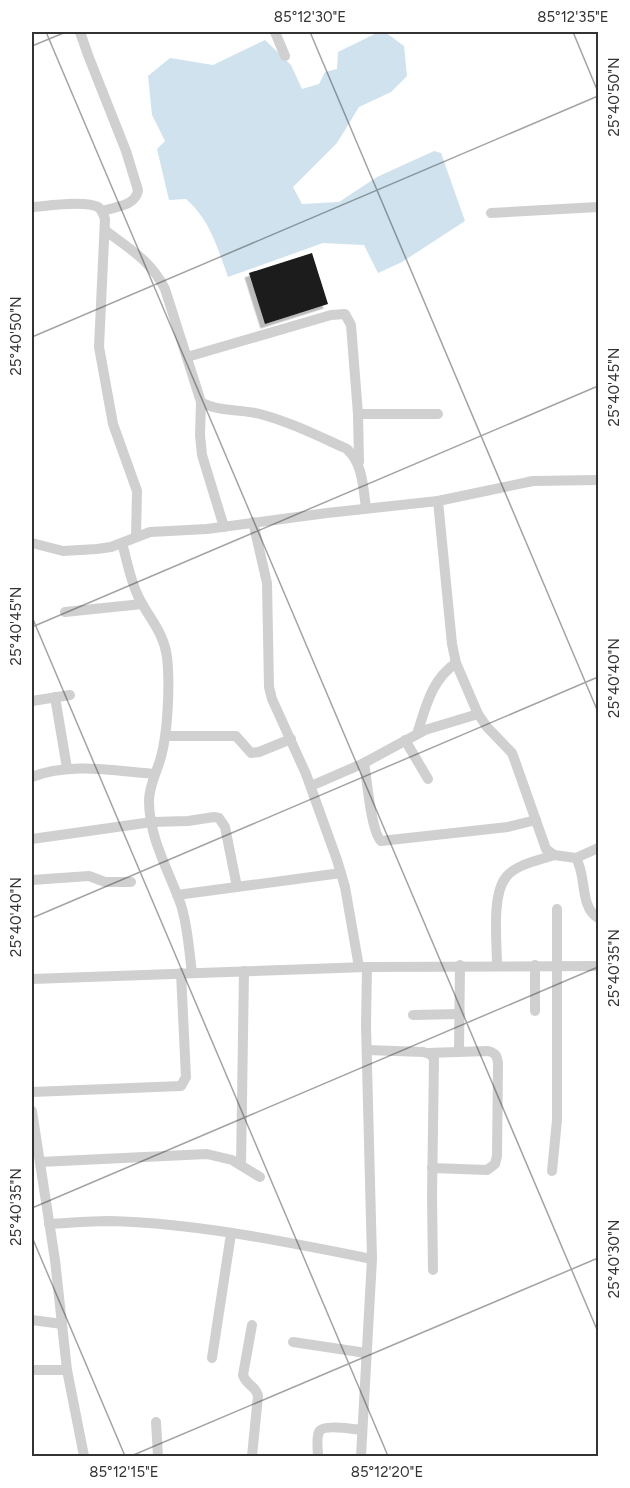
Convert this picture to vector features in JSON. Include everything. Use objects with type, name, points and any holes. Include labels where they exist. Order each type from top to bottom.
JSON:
[{"type":"street","points":[[80,32],[126,151],[138,190],[137,197],[133,201],[102,211]]},
{"type":"street","points":[[275,32],[285,56]]},
{"type":"street","points":[[32,207],[85,204],[96,206],[102,211],[105,219],[99,346],[112,418],[137,491],[136,537]]},
{"type":"street","points":[[491,213],[598,207]]},
{"type":"street","points":[[106,231],[152,266],[165,289],[201,402],[202,455],[224,527]]},
{"type":"street","points":[[187,357],[331,315],[345,314],[351,325],[358,414],[359,465],[366,508]]},
{"type":"street","points":[[201,402],[215,407],[244,410],[291,424],[347,449],[359,465]]},
{"type":"street","points":[[358,414],[438,414]]},
{"type":"street","points":[[32,543],[53,549],[75,551],[97,549],[157,532],[224,527],[438,501],[532,481],[598,480]]},
{"type":"street","points":[[438,501],[452,644],[456,663],[478,714],[512,753],[546,849],[554,855]]},
{"type":"street","points":[[253,522],[267,583],[269,687],[272,699],[311,786],[340,873],[363,967],[372,1259],[360,1456]]},
{"type":"street","points":[[32,1092],[181,1086],[186,1077],[185,926],[177,895],[158,849],[149,801],[151,782],[161,758],[165,736],[168,660],[166,648],[157,627],[142,604],[130,574],[122,543]]},
{"type":"street","points":[[65,612],[142,604]]},
{"type":"street","points":[[417,734],[434,686],[442,674],[456,663]]},
{"type":"street","points":[[32,701],[70,695]]},
{"type":"street","points":[[55,697],[68,768]]},
{"type":"street","points":[[311,786],[364,763],[417,734],[478,714]]},
{"type":"street","points":[[165,736],[236,736],[250,753],[259,752],[291,739]]},
{"type":"street","points":[[405,740],[428,779]]},
{"type":"street","points":[[364,763],[374,827],[377,838],[381,841],[508,827],[536,820]]},
{"type":"street","points":[[32,777],[48,771],[68,768],[154,774]]},
{"type":"street","points":[[32,839],[152,822],[219,818],[225,827],[237,887]]},
{"type":"street","points":[[497,965],[497,908],[507,875],[554,855],[576,858],[598,848]]},
{"type":"street","points":[[576,858],[581,868],[589,911],[598,918]]},
{"type":"street","points":[[177,895],[340,873]]},
{"type":"street","points":[[32,880],[89,876],[105,882],[131,882]]},
{"type":"street","points":[[552,1171],[557,1120],[557,909]]},
{"type":"street","points":[[459,1052],[460,965]]},
{"type":"street","points":[[535,965],[535,1011]]},
{"type":"street","points":[[32,979],[363,967],[598,966]]},
{"type":"street","points":[[241,1165],[244,971]]},
{"type":"street","points":[[413,1016],[460,1014]]},
{"type":"street","points":[[367,1050],[428,1053],[488,1051],[494,1052],[497,1057],[497,1156],[495,1164],[487,1170],[432,1168]]},
{"type":"street","points":[[428,1053],[434,1059],[433,1270]]},
{"type":"street","points":[[32,1111],[67,1370],[84,1456]]},
{"type":"street","points":[[40,1162],[195,1153],[218,1155],[241,1165],[260,1177]]},
{"type":"street","points":[[49,1224],[109,1221],[164,1225],[283,1241],[372,1259]]},
{"type":"street","points":[[212,1358],[231,1234]]},
{"type":"street","points":[[32,1320],[62,1324]]},
{"type":"street","points":[[252,1325],[243,1375],[245,1380],[257,1390],[258,1396],[252,1456]]},
{"type":"street","points":[[293,1342],[366,1353]]},
{"type":"street","points":[[32,1370],[67,1370]]},
{"type":"street","points":[[156,1422],[158,1456]]},
{"type":"street","points":[[318,1456],[321,1430],[328,1428],[362,1430]]},
{"type":"water","points":[[379,32],[385,32],[404,46],[407,76],[391,92],[359,107],[337,143],[293,187],[302,204],[339,202],[377,177],[434,151],[441,153],[465,221],[402,262],[378,273],[364,245],[323,243],[228,277],[212,235],[201,215],[186,199],[169,200],[157,149],[165,141],[152,115],[148,76],[170,58],[213,65],[265,40],[291,65],[302,89],[319,84],[325,72],[337,69],[338,52]]},
{"type":"building","points":[[312,253],[328,304],[265,324],[249,273]]}]
